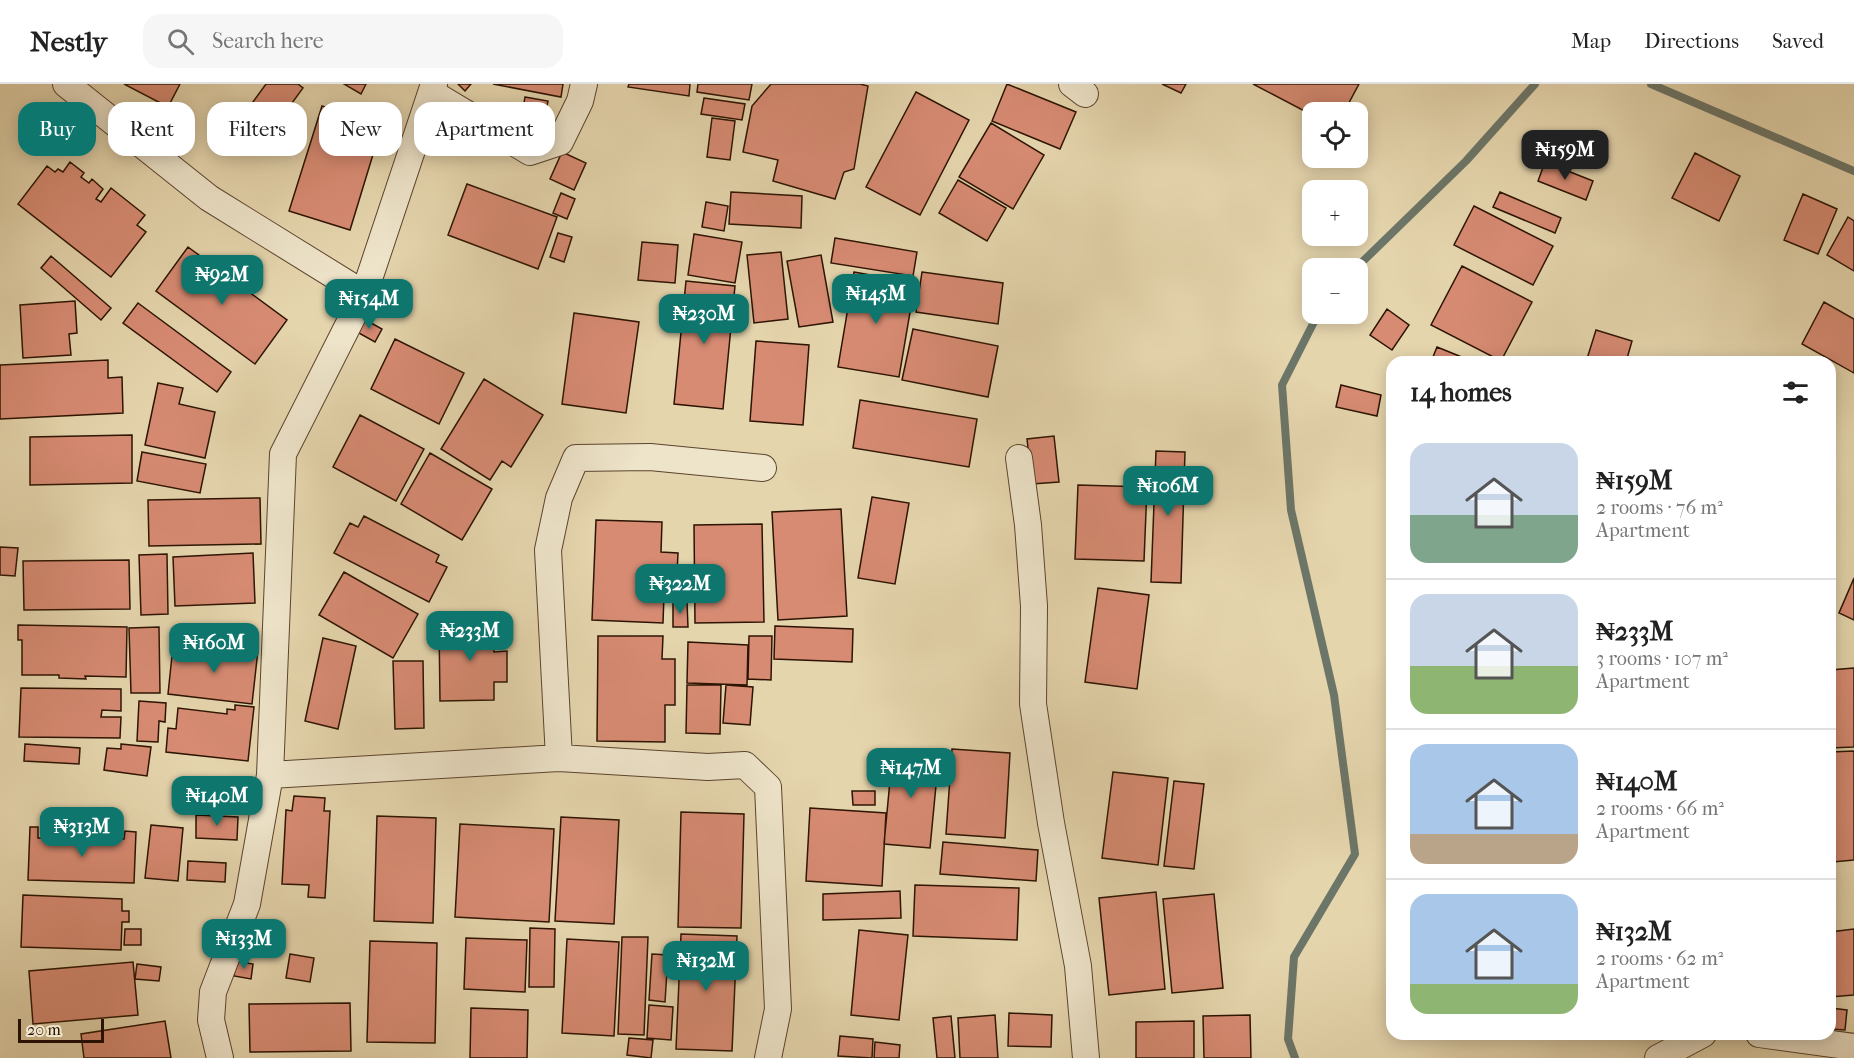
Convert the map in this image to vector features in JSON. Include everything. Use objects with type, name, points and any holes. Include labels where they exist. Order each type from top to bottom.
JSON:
[{"type":"street","points":[[66,84],[209,198],[364,294]]},
{"type":"street","points":[[220,1058],[211,1020],[213,992],[247,904],[270,774],[283,454],[364,294],[433,88],[530,152],[560,142],[580,101],[584,84]]},
{"type":"street","points":[[559,758],[548,550],[559,498],[576,458],[650,456],[763,468]]},
{"type":"street","points":[[1018,458],[1028,525],[1034,606],[1034,704],[1051,823],[1078,966],[1086,1058]]},
{"type":"street","points":[[270,774],[559,758],[708,767],[745,765],[768,787],[778,1009],[768,1058]]},
{"type":"street","points":[[1658,1058],[1692,1040]]},
{"type":"street","points":[[1803,1040],[1854,1047]]},
{"type":"building","points":[[124,84],[180,84],[171,102],[158,102]]},
{"type":"building","points":[[266,84],[298,84],[303,88],[293,102],[253,102]]},
{"type":"building","points":[[344,84],[366,84],[361,94]]},
{"type":"building","points":[[458,84],[471,84],[465,91]]},
{"type":"building","points":[[493,84],[563,84],[561,97]]},
{"type":"building","points":[[629,84],[690,84],[689,96],[628,87]]},
{"type":"building","points":[[698,84],[752,84],[749,100],[697,92]]},
{"type":"building","points":[[771,84],[860,84],[868,86],[854,169],[844,172],[835,199],[773,181],[778,160],[743,152],[752,106]]},
{"type":"building","points":[[1007,84],[1076,112],[1060,149],[992,121]]},
{"type":"building","points":[[1162,84],[1186,84],[1181,93]]},
{"type":"building","points":[[1253,84],[1359,84],[1349,102],[1302,102],[1302,110]]},
{"type":"building","points":[[916,92],[969,120],[920,215],[866,187]]},
{"type":"building","points":[[525,97],[548,101],[548,102],[524,102]]},
{"type":"building","points":[[704,98],[745,104],[742,120],[701,114]]},
{"type":"building","points":[[319,116],[319,156],[373,156],[350,230],[289,211]]},
{"type":"building","points":[[712,118],[735,121],[730,160],[707,157]]},
{"type":"building","points":[[991,123],[1044,155],[1013,209],[959,177]]},
{"type":"building","points":[[562,152],[586,163],[574,190],[550,179]]},
{"type":"building","points":[[1695,153],[1740,176],[1719,221],[1672,198]]},
{"type":"building","points":[[70,162],[84,173],[81,177],[89,183],[92,179],[103,189],[96,199],[101,202],[111,188],[145,215],[137,225],[146,232],[111,277],[18,204],[47,166],[55,172],[58,169],[63,172]]},
{"type":"building","points":[[1545,162],[1593,181],[1586,200],[1538,181]]},
{"type":"building","points":[[958,180],[1006,208],[987,241],[939,213]]},
{"type":"building","points":[[467,184],[557,217],[538,269],[448,235]]},
{"type":"building","points":[[731,192],[802,196],[801,228],[729,224]]},
{"type":"building","points":[[1500,192],[1561,218],[1555,233],[1493,207]]},
{"type":"building","points":[[561,193],[575,199],[567,219],[553,213]]},
{"type":"building","points":[[1803,194],[1837,209],[1818,254],[1784,240]]},
{"type":"building","points":[[706,202],[728,206],[724,231],[702,227]]},
{"type":"building","points":[[1474,206],[1553,246],[1533,285],[1454,245]]},
{"type":"building","points":[[1848,217],[1854,221],[1854,271],[1827,255]]},
{"type":"building","points":[[558,233],[572,237],[564,262],[550,257]]},
{"type":"building","points":[[694,234],[742,242],[735,283],[688,275]]},
{"type":"building","points":[[835,238],[917,252],[913,276],[831,263]]},
{"type":"building","points":[[642,242],[678,245],[675,283],[638,280]]},
{"type":"building","points":[[188,247],[287,320],[255,364],[156,291]]},
{"type":"building","points":[[781,252],[788,319],[754,323],[747,255]]},
{"type":"building","points":[[821,255],[833,322],[799,327],[787,261]]},
{"type":"building","points":[[51,256],[111,308],[101,320],[41,268]]},
{"type":"building","points":[[1462,266],[1532,302],[1504,356],[1491,356],[1431,325]]},
{"type":"building","points":[[854,272],[915,283],[899,377],[838,367]]},
{"type":"building","points":[[922,272],[1003,283],[998,324],[916,312]]},
{"type":"building","points":[[686,281],[735,286],[723,409],[674,404]]},
{"type":"building","points":[[75,301],[77,333],[69,334],[71,355],[23,358],[20,305]]},
{"type":"building","points":[[1824,302],[1854,319],[1854,373],[1836,363],[1836,356],[1824,356],[1802,344]]},
{"type":"building","points":[[138,303],[231,372],[217,392],[123,323]]},
{"type":"building","points":[[1387,309],[1409,325],[1392,350],[1370,335]]},
{"type":"building","points":[[574,313],[639,322],[626,413],[562,404]]},
{"type":"building","points":[[364,319],[382,329],[375,342],[357,332]]},
{"type":"building","points":[[913,329],[998,346],[988,397],[902,380]]},
{"type":"building","points":[[1596,330],[1632,341],[1628,356],[1588,356]]},
{"type":"building","points":[[395,339],[464,373],[439,424],[371,389]]},
{"type":"building","points":[[756,341],[809,345],[803,425],[750,421]]},
{"type":"building","points":[[1437,347],[1459,356],[1433,356]]},
{"type":"building","points":[[108,360],[108,378],[122,377],[123,413],[0,419],[0,365]]},
{"type":"building","points":[[484,379],[543,415],[511,467],[502,461],[490,480],[441,449]]},
{"type":"building","points":[[158,383],[183,388],[179,404],[215,412],[205,458],[145,445]]},
{"type":"building","points":[[1341,385],[1381,395],[1377,416],[1336,407]]},
{"type":"building","points":[[860,400],[977,419],[969,467],[853,448]]},
{"type":"building","points":[[360,415],[424,449],[396,501],[333,467]]},
{"type":"building","points":[[132,435],[132,483],[30,485],[30,437]]},
{"type":"building","points":[[1054,436],[1059,482],[1032,484],[1027,439]]},
{"type":"building","points":[[1156,451],[1185,452],[1181,583],[1151,582]]},
{"type":"building","points":[[142,452],[206,464],[200,493],[137,481]]},
{"type":"building","points":[[430,453],[492,489],[462,540],[401,504]]},
{"type":"building","points":[[1078,485],[1147,487],[1144,561],[1075,559]]},
{"type":"building","points":[[872,497],[909,503],[895,584],[858,578]]},
{"type":"building","points":[[260,498],[261,544],[149,546],[148,500]]},
{"type":"building","points":[[841,509],[847,616],[778,620],[772,512]]},
{"type":"building","points":[[364,516],[439,555],[436,562],[447,567],[429,602],[334,553],[350,523],[358,527]]},
{"type":"building","points":[[596,520],[662,522],[661,552],[678,553],[676,595],[664,595],[663,623],[592,620]]},
{"type":"building","points":[[762,524],[764,622],[695,623],[694,525]]},
{"type":"building","points":[[0,547],[18,548],[15,576],[0,575]]},
{"type":"building","points":[[253,553],[255,603],[175,606],[173,557]]},
{"type":"building","points":[[167,554],[168,614],[141,615],[139,555]]},
{"type":"building","points":[[129,560],[130,609],[24,610],[23,561]]},
{"type":"building","points":[[344,572],[418,614],[393,658],[319,615]]},
{"type":"building","points":[[1854,578],[1854,620],[1839,613]]},
{"type":"building","points":[[1098,588],[1149,595],[1137,689],[1085,682]]},
{"type":"building","points":[[673,602],[687,602],[688,627],[673,627]]},
{"type":"building","points":[[493,623],[494,652],[507,651],[507,682],[494,682],[494,700],[440,701],[439,624]]},
{"type":"building","points":[[18,625],[127,627],[126,677],[85,676],[86,679],[59,678],[59,675],[22,675],[22,640],[18,640]]},
{"type":"building","points":[[775,626],[853,629],[852,662],[774,659]]},
{"type":"building","points":[[159,627],[160,693],[131,693],[129,628]]},
{"type":"building","points":[[598,636],[663,636],[662,659],[675,659],[675,705],[665,705],[665,742],[597,741]]},
{"type":"building","points":[[749,636],[772,636],[771,680],[748,679]]},
{"type":"building","points":[[323,638],[356,646],[338,729],[305,721]]},
{"type":"building","points":[[688,642],[748,645],[747,685],[687,683]]},
{"type":"building","points":[[173,646],[237,654],[238,647],[258,650],[252,704],[168,694]]},
{"type":"building","points":[[393,661],[423,661],[424,728],[395,729]]},
{"type":"building","points":[[1854,668],[1854,747],[1836,748],[1836,670]]},
{"type":"building","points":[[687,685],[721,685],[720,734],[686,733]]},
{"type":"building","points":[[726,685],[753,687],[750,725],[723,723]]},
{"type":"building","points":[[21,688],[121,689],[121,711],[102,710],[101,717],[121,717],[120,738],[19,737]]},
{"type":"building","points":[[139,701],[166,703],[165,722],[159,721],[158,742],[137,741]]},
{"type":"building","points":[[235,705],[254,707],[248,761],[166,752],[168,728],[176,729],[178,708],[227,714],[227,709],[235,710]]},
{"type":"building","points":[[25,744],[80,748],[79,764],[24,761]]},
{"type":"building","points":[[121,744],[151,747],[147,776],[104,770],[107,748],[121,749]]},
{"type":"building","points":[[893,749],[939,754],[930,848],[884,844]]},
{"type":"building","points":[[952,749],[1010,753],[1005,838],[946,834]]},
{"type":"building","points":[[1854,751],[1854,860],[1836,862],[1836,752]]},
{"type":"building","points":[[1113,772],[1168,778],[1158,865],[1102,858]]},
{"type":"building","points":[[1174,781],[1204,784],[1194,869],[1164,866]]},
{"type":"building","points":[[852,791],[875,791],[875,805],[853,805]]},
{"type":"building","points":[[294,796],[325,798],[324,811],[330,811],[325,898],[308,897],[309,885],[282,884],[286,810],[292,811]]},
{"type":"building","points":[[810,808],[886,813],[882,886],[806,881]]},
{"type":"building","points":[[681,812],[744,814],[741,928],[678,927]]},
{"type":"building","points":[[196,815],[238,817],[237,840],[196,838]]},
{"type":"building","points":[[377,816],[436,818],[433,923],[374,921]]},
{"type":"building","points":[[561,817],[619,820],[614,924],[555,921]]},
{"type":"building","points":[[460,824],[554,829],[549,922],[455,917]]},
{"type":"building","points":[[151,825],[183,828],[178,881],[145,878]]},
{"type":"building","points":[[30,827],[38,827],[38,838],[66,838],[67,835],[75,835],[76,829],[94,829],[94,838],[124,839],[125,831],[136,832],[134,883],[28,880]]},
{"type":"building","points":[[943,842],[1038,850],[1036,881],[940,874]]},
{"type":"building","points":[[188,861],[226,863],[225,882],[187,880]]},
{"type":"building","points":[[915,885],[1019,888],[1017,940],[913,936]]},
{"type":"building","points":[[900,891],[901,918],[823,920],[823,894]]},
{"type":"building","points":[[1156,892],[1165,989],[1109,995],[1099,898]]},
{"type":"building","points":[[1214,894],[1223,988],[1172,993],[1163,899]]},
{"type":"building","points":[[23,895],[122,899],[122,911],[129,911],[129,922],[122,922],[121,950],[21,947]]},
{"type":"building","points":[[530,928],[555,929],[554,987],[529,987]]},
{"type":"building","points":[[125,929],[141,929],[141,945],[124,945]]},
{"type":"building","points":[[1854,929],[1854,995],[1836,996],[1836,931]]},
{"type":"building","points":[[859,930],[908,935],[899,1020],[851,1015]]},
{"type":"building","points":[[681,934],[737,936],[732,1051],[676,1049]]},
{"type":"building","points":[[622,937],[648,937],[644,1035],[618,1034]]},
{"type":"building","points":[[466,938],[527,940],[525,992],[464,989]]},
{"type":"building","points":[[567,939],[619,942],[614,1036],[562,1033]]},
{"type":"building","points":[[370,941],[437,943],[435,1043],[367,1042]]},
{"type":"building","points":[[290,954],[314,958],[310,982],[286,978]]},
{"type":"building","points":[[652,954],[668,955],[665,1002],[649,1000]]},
{"type":"building","points":[[236,961],[253,964],[251,979],[234,976]]},
{"type":"building","points":[[133,962],[138,1015],[33,1024],[29,971]]},
{"type":"building","points":[[137,964],[161,967],[159,981],[135,979]]},
{"type":"building","points":[[350,1003],[351,1051],[250,1052],[249,1004]]},
{"type":"building","points":[[649,1005],[673,1007],[671,1040],[647,1038]]},
{"type":"building","points":[[471,1008],[528,1010],[527,1058],[470,1058]]},
{"type":"building","points":[[1836,1009],[1847,1010],[1845,1030],[1836,1029]]},
{"type":"building","points":[[1009,1013],[1052,1015],[1051,1047],[1008,1046]]},
{"type":"building","points":[[995,1015],[998,1058],[960,1058],[958,1018]]},
{"type":"building","points":[[1250,1015],[1251,1058],[1204,1058],[1203,1016]]},
{"type":"building","points":[[951,1016],[955,1058],[937,1058],[933,1018]]},
{"type":"building","points":[[165,1021],[171,1058],[84,1058],[81,1034]]},
{"type":"building","points":[[1194,1021],[1194,1058],[1136,1058],[1136,1022]]},
{"type":"building","points":[[840,1036],[873,1039],[872,1058],[838,1056]]},
{"type":"building","points":[[629,1038],[653,1040],[651,1058],[627,1055]]},
{"type":"building","points":[[875,1042],[900,1045],[899,1058],[874,1058]]},
{"type":"waterway","points":[[1366,258],[1466,161],[1535,84]]},
{"type":"waterway","points":[[1651,84],[1854,171]]},
{"type":"waterway","points":[[1295,1058],[1288,1039],[1294,957],[1355,854],[1334,695],[1291,510],[1282,385],[1313,324]]}]
